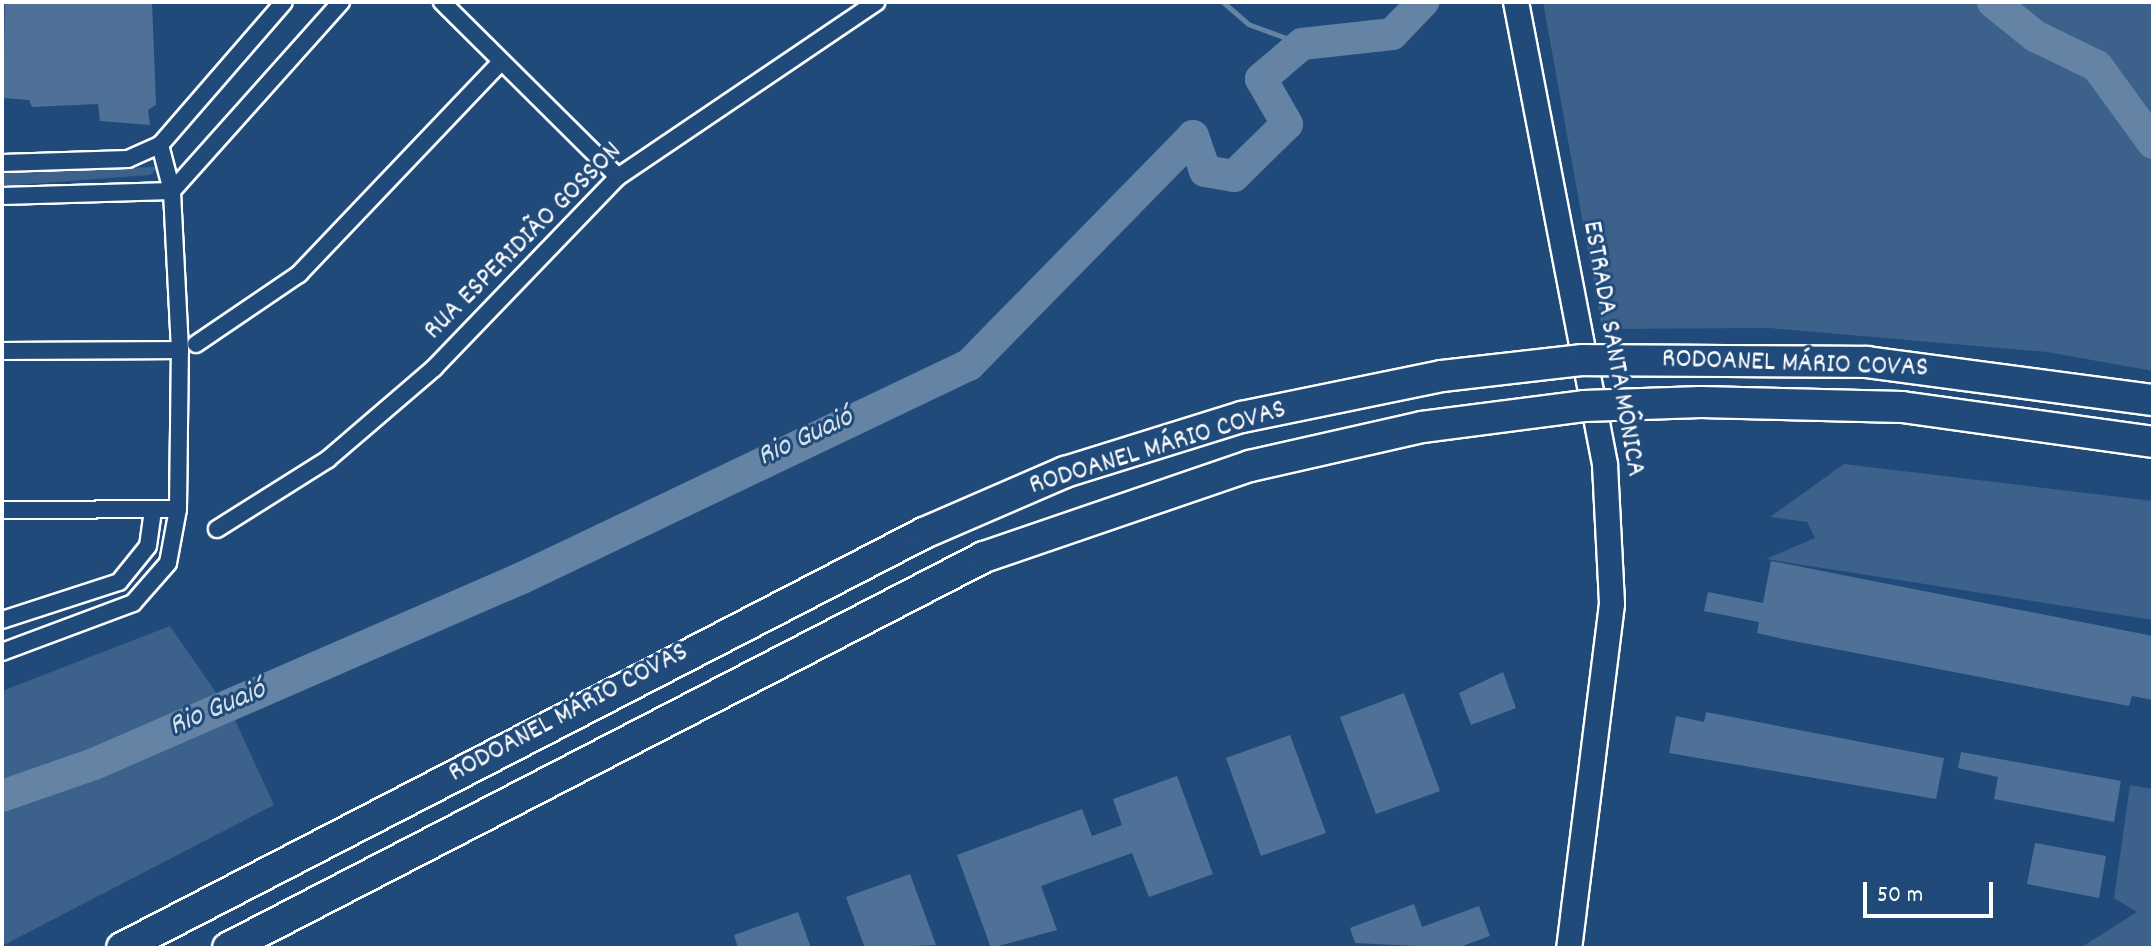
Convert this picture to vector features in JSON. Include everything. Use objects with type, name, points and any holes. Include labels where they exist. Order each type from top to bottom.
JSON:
[{"type":"highway","name":"RODOANEL MÁRIO COVAS","points":[[122,948],[924,533],[1065,472],[1242,417],[1442,376],[1583,360],[1867,362],[2153,400]]},
{"type":"highway","name":"RODOANEL MÁRIO COVAS","points":[[228,948],[984,557],[1250,466],[1422,427],[1584,406],[1701,402],[1902,407],[2153,442]]},
{"type":"main road","name":"ESTRADA SANTA MÔNICA","points":[[1516,2],[1605,465],[1612,604],[1569,948]]},
{"type":"street","points":[[2,163],[128,159],[160,145],[284,2]]},
{"type":"street","points":[[2,196],[172,191],[341,2]]},
{"type":"street","points":[[442,2],[618,177]]},
{"type":"street","name":"RUA ESPERIDIÃO GOSSON","points":[[217,529],[328,459],[434,368],[618,177],[876,2]]},
{"type":"street","points":[[2,351],[188,347],[299,274],[501,62]]},
{"type":"street","points":[[2,652],[150,591],[168,563],[178,509],[188,347],[172,191],[160,145]]},
{"type":"street","points":[[2,510],[178,509]]},
{"type":"street","points":[[2,620],[119,582],[148,546],[153,511]]},
{"type":"shaded area","points":[[1543,2],[2153,2],[2153,371],[2047,352],[1769,328],[1602,329]]},
{"type":"shaded area","points":[[159,167],[150,175],[2,186],[2,170]]},
{"type":"shaded area","points":[[1844,464],[2153,501],[2153,620],[1766,559],[1815,538],[1807,522],[1770,517]]},
{"type":"shaded area","points":[[170,626],[235,720],[274,805],[2,946],[2,691]]},
{"type":"shaded area","points":[[2130,785],[2153,789],[2153,948],[2080,948],[2137,912],[2114,898]]},
{"type":"building","points":[[5,2],[152,2],[156,105],[148,110],[150,125],[100,121],[98,104],[32,107],[29,100],[3,98]]},
{"type":"building","points":[[1771,561],[2153,636],[2153,700],[2132,696],[2129,706],[1783,639],[1757,633],[1759,622],[1704,611],[1708,592],[1763,603]]},
{"type":"building","points":[[1503,672],[1516,708],[1471,725],[1459,693]]},
{"type":"building","points":[[1404,693],[1440,791],[1376,814],[1340,717]]},
{"type":"building","points":[[1706,712],[1944,758],[1936,799],[1669,753],[1676,716],[1704,722]]},
{"type":"building","points":[[1290,735],[1326,833],[1261,856],[1226,758]]},
{"type":"building","points":[[1961,752],[2121,781],[2114,822],[1994,799],[1998,777],[1958,768]]},
{"type":"building","points":[[1177,776],[1213,874],[1149,897],[1132,853],[1041,886],[1057,930],[991,948],[957,855],[1082,809],[1092,836],[1122,825],[1113,799]]},
{"type":"building","points":[[2035,843],[2106,856],[2099,898],[2027,884]]},
{"type":"building","points":[[910,874],[936,945],[865,948],[846,897]]},
{"type":"building","points":[[1414,904],[1422,927],[1479,906],[1490,936],[1457,948],[1355,943],[1350,928]]},
{"type":"building","points":[[798,912],[811,948],[738,948],[734,935]]},
{"type":"waterway","points":[[1223,2],[1248,24],[1302,44]]},
{"type":"waterway","name":"Rio Guaió","points":[[2,796],[94,764],[522,578],[969,365],[1193,136],[1205,171],[1234,176],[1287,124],[1261,79],[1302,44],[1392,34],[1423,2]]},
{"type":"waterway","name":"Rio Guaió","points":[[1993,2],[2035,36],[2097,66],[2153,143]]}]
